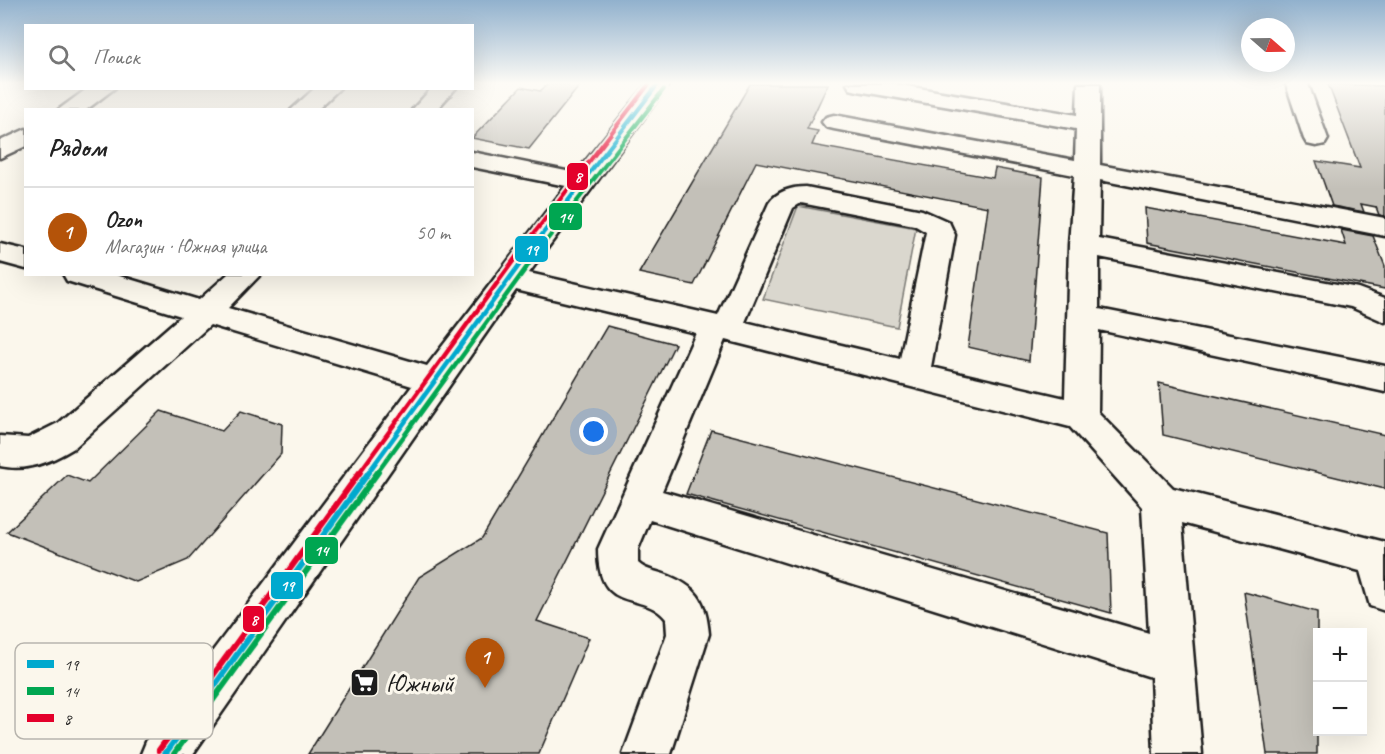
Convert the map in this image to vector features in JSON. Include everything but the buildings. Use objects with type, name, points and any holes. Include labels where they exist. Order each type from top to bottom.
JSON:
[{"type":"street","points":[[213,688],[509,278],[631,119]]},
{"type":"street","points":[[1059,119],[1087,124]]},
{"type":"street","points":[[1081,416],[1087,119]]},
{"type":"street","points":[[1309,119],[1316,139]]},
{"type":"street","points":[[834,122],[1385,227]]},
{"type":"street","points":[[0,151],[24,137]]},
{"type":"street","points":[[474,159],[583,182]]},
{"type":"street","points":[[647,754],[688,634],[689,618],[682,603],[668,595],[635,585],[622,576],[616,563],[618,549],[721,327],[787,197],[806,195],[922,218],[939,228],[941,235],[913,375]]},
{"type":"street","points":[[1083,245],[1358,298],[1385,311]]},
{"type":"street","points":[[0,253],[24,259]]},
{"type":"street","points":[[83,276],[436,381]]},
{"type":"street","points":[[0,451],[27,454],[50,447],[70,433],[245,276]]},
{"type":"street","points":[[509,278],[721,327],[1081,416],[1161,501],[1382,570]]},
{"type":"street","points":[[1082,316],[1385,379]]},
{"type":"street","points":[[639,500],[1172,662]]},
{"type":"street","points":[[1161,501],[1178,754]]},
{"type":"street","points":[[165,754],[176,739]]},
{"type":"shaded area","points":[[798,206],[916,228],[897,327],[763,299]]},
{"type":"transit line","name":"8","points":[[213,675],[503,274],[622,119]]},
{"type":"transit line","name":"19","points":[[213,688],[509,278],[631,119]]},
{"type":"transit line","name":"14","points":[[213,700],[515,282],[641,119]]},
{"type":"transit line","name":"8","points":[[159,750],[167,739]]},
{"type":"transit line","name":"19","points":[[165,754],[176,739]]},
{"type":"transit line","name":"14","points":[[174,754],[185,739]]},
{"type":"place","name":"Южный","points":[[365,683]]},
{"type":"place","name":"Ozon","points":[[485,688]]}]
